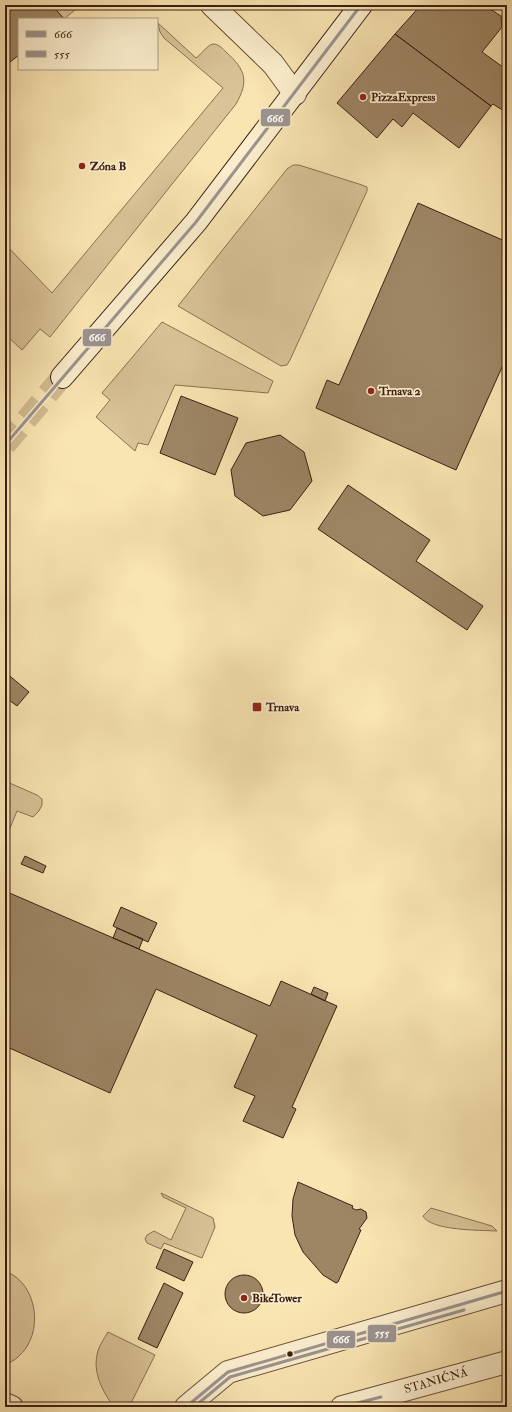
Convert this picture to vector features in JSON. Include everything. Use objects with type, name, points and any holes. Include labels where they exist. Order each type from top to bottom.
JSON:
[{"type":"street","points":[[212,5],[268,59],[294,94]]},
{"type":"street","points":[[62,377],[196,222],[361,5]]},
{"type":"street","points":[[186,1407],[228,1372],[507,1291]]},
{"type":"street","name":"STANIČNÁ","points":[[342,1407],[507,1362]]},
{"type":"street","points":[[5,1404],[12,1407]]},
{"type":"shaded area","points":[[52,5],[81,5],[65,18],[63,18]]},
{"type":"shaded area","points":[[158,23],[196,58],[206,48],[213,44],[222,48],[238,64],[243,76],[243,89],[236,104],[50,337],[40,329],[22,350],[5,334],[5,244],[52,293],[223,88],[164,38],[160,32]]},
{"type":"shaded area","points":[[293,165],[299,165],[362,185],[367,187],[367,191],[290,360],[287,365],[281,366],[178,306],[287,169]]},
{"type":"shaded area","points":[[162,322],[273,381],[268,393],[175,385],[148,445],[138,443],[135,451],[96,417],[110,400],[102,393]]},
{"type":"shaded area","points":[[5,781],[37,795],[42,799],[42,805],[33,817],[17,811],[5,840]]},
{"type":"shaded area","points":[[161,1193],[213,1218],[215,1227],[202,1258],[164,1243],[161,1249],[147,1243],[145,1239],[147,1235],[154,1231],[171,1240],[186,1208],[163,1197]]},
{"type":"shaded area","points":[[431,1208],[492,1226],[497,1231],[457,1229],[436,1225],[428,1221],[423,1216]]},
{"type":"shaded area","points":[[5,1271],[16,1277],[25,1286],[31,1297],[34,1310],[34,1323],[32,1336],[27,1347],[17,1358],[5,1365]]},
{"type":"shaded area","points":[[108,1332],[155,1355],[129,1407],[114,1407],[103,1389],[96,1369],[98,1352],[101,1343]]},
{"type":"building","points":[[5,5],[52,5],[63,18],[18,18],[18,56],[5,66]]},
{"type":"building","points":[[421,5],[484,5],[501,16],[502,27],[482,52],[507,70],[507,113],[493,104],[491,106],[395,34]]},
{"type":"building","points":[[395,34],[491,106],[459,148],[413,113],[402,127],[393,119],[377,138],[337,103]]},
{"type":"building","points":[[418,203],[507,242],[507,356],[456,470],[316,408],[327,380],[339,385]]},
{"type":"building","points":[[181,396],[238,418],[215,475],[160,453]]},
{"type":"building","points":[[280,435],[304,452],[312,481],[290,510],[263,516],[235,496],[231,470],[246,443]]},
{"type":"building","points":[[348,485],[430,540],[416,561],[483,606],[467,630],[318,529]]},
{"type":"building","points":[[5,672],[29,692],[17,706],[5,697]]},
{"type":"building","points":[[25,856],[46,866],[43,873],[21,864]]},
{"type":"building","points":[[5,891],[270,1006],[281,981],[337,1006],[292,1107],[296,1109],[283,1138],[243,1121],[255,1096],[234,1087],[257,1035],[156,989],[110,1093],[5,1046]]},
{"type":"building","points":[[121,907],[157,923],[148,942],[113,926]]},
{"type":"building","points":[[117,928],[143,939],[139,949],[113,938]]},
{"type":"building","points":[[314,987],[328,993],[325,1001],[311,994]]},
{"type":"building","points":[[298,1182],[353,1206],[352,1208],[356,1210],[361,1209],[366,1212],[367,1218],[359,1229],[361,1230],[338,1282],[336,1283],[323,1275],[303,1252],[295,1235],[292,1216],[293,1199]]},
{"type":"building","points":[[164,1249],[193,1262],[184,1281],[156,1268]]},
{"type":"building","name":"BikeTower","points":[[240,1275],[248,1275],[255,1278],[260,1283],[263,1294],[260,1305],[255,1310],[248,1313],[240,1313],[233,1310],[228,1305],[225,1298],[225,1290],[228,1283],[233,1278]]},
{"type":"building","points":[[164,1283],[183,1293],[157,1348],[138,1339]]},
{"type":"tunnel","points":[[5,445],[62,377]]},
{"type":"transit line","name":"666","points":[[5,445],[196,222],[361,5]]},
{"type":"transit line","name":"666","points":[[186,1407],[228,1372],[507,1291]]},
{"type":"transit line","name":"555","points":[[194,1407],[230,1377],[464,1310]]},
{"type":"transit line","name":"666","points":[[342,1407],[381,1397]]},
{"type":"place","name":"PizzaExpress","points":[[363,97]]},
{"type":"place","name":"Zóna B","points":[[82,166]]},
{"type":"place","name":"Trnava 2","points":[[371,391]]},
{"type":"place","name":"Trnava","points":[[257,707]]},
{"type":"place","name":"BikeTower","points":[[244,1298]]}]
